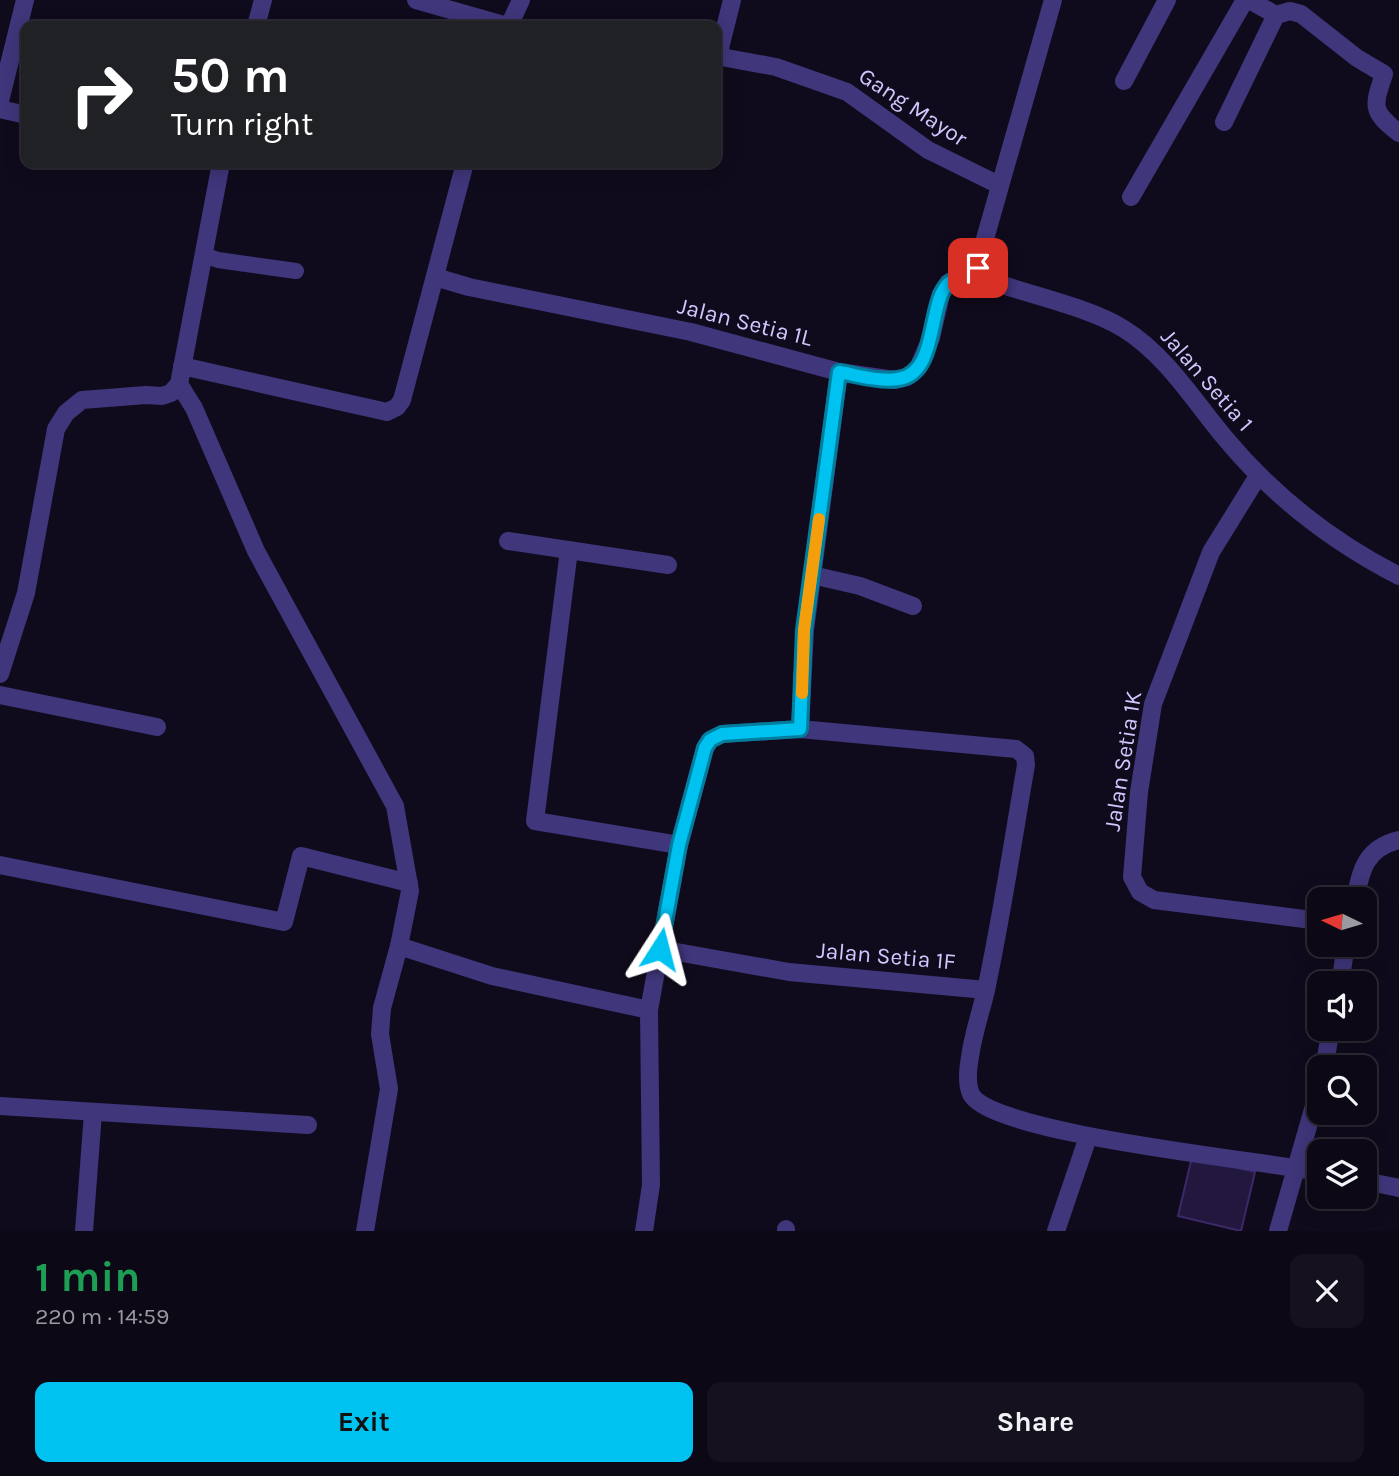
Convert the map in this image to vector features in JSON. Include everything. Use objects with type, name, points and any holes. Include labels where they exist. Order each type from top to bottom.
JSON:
[{"type":"street","points":[[0,101],[24,0]]},
{"type":"street","points":[[257,21],[263,0]]},
{"type":"street","points":[[416,0],[490,21]]},
{"type":"street","points":[[510,21],[521,0]]},
{"type":"street","points":[[721,41],[732,0]]},
{"type":"street","points":[[979,267],[999,185],[1053,0]]},
{"type":"street","points":[[1124,81],[1167,0]]},
{"type":"street","points":[[1131,197],[1247,0],[1276,15]]},
{"type":"street","points":[[1224,122],[1276,15],[1290,10],[1301,14],[1357,58],[1384,74],[1376,103],[1378,113],[1399,133]]},
{"type":"street","name":"Gang Mayor","points":[[721,57],[776,66],[847,92],[928,150],[999,185]]},
{"type":"street","points":[[0,108],[21,114]]},
{"type":"street","points":[[0,674],[5,639],[26,593],[56,429],[66,412],[82,400],[162,396],[171,393],[180,375],[220,168]]},
{"type":"street","points":[[180,375],[387,412],[397,407],[402,400],[465,168]]},
{"type":"street","name":"Jalan Setia 1L","points":[[435,277],[469,287],[691,332],[839,372],[895,380],[907,377],[918,368],[931,338],[941,294],[948,283],[979,267]]},
{"type":"street","name":"Jalan Setia 1","points":[[979,267],[988,280],[1100,317],[1123,328],[1145,345],[1258,476],[1318,528],[1356,554],[1399,576]]},
{"type":"street","points":[[800,729],[804,630],[839,372]]},
{"type":"street","points":[[180,375],[256,551],[395,806],[410,891],[400,946],[382,1008],[380,1034],[389,1089],[365,1231]]},
{"type":"street","name":"Jalan Setia 1K","points":[[1258,476],[1211,552],[1153,704],[1139,792],[1132,877],[1139,892],[1154,900],[1307,919]]},
{"type":"street","points":[[508,541],[668,565]]},
{"type":"street","points":[[569,550],[535,821],[679,845]]},
{"type":"street","points":[[811,575],[860,586],[913,606]]},
{"type":"street","points":[[0,695],[158,727]]},
{"type":"street","points":[[644,1231],[651,1185],[649,1010],[679,845],[705,748],[710,740],[722,734],[800,729],[1016,749],[1025,755],[1027,765],[986,990],[970,1055],[970,1093],[980,1104],[997,1112],[1088,1137],[1307,1170]]},
{"type":"street","points":[[1358,887],[1367,860],[1379,847],[1399,840]]},
{"type":"street","points":[[0,865],[284,922],[301,856],[408,883]]},
{"type":"street","points":[[400,946],[492,976],[649,1010]]},
{"type":"street","name":"Jalan Setia 1F","points":[[660,949],[789,972],[986,990]]},
{"type":"street","points":[[0,1106],[308,1125]]},
{"type":"street","points":[[84,1231],[93,1113]]},
{"type":"street","points":[[1278,1231],[1309,1125]]},
{"type":"street","points":[[1056,1231],[1088,1137]]},
{"type":"street","points":[[1377,1183],[1399,1188]]},
{"type":"lane","points":[[204,255],[218,260],[296,271]]},
{"type":"building","points":[[1192,1157],[1255,1172],[1241,1231],[1178,1216]]},
{"type":"slow traffic","points":[[802,693],[804,630],[819,519]]},
{"type":"route","points":[[660,949],[679,845],[705,748],[710,740],[722,734],[800,729],[804,630],[839,372],[895,380],[907,377],[918,368],[931,338],[941,294],[948,283],[978,268]]}]
